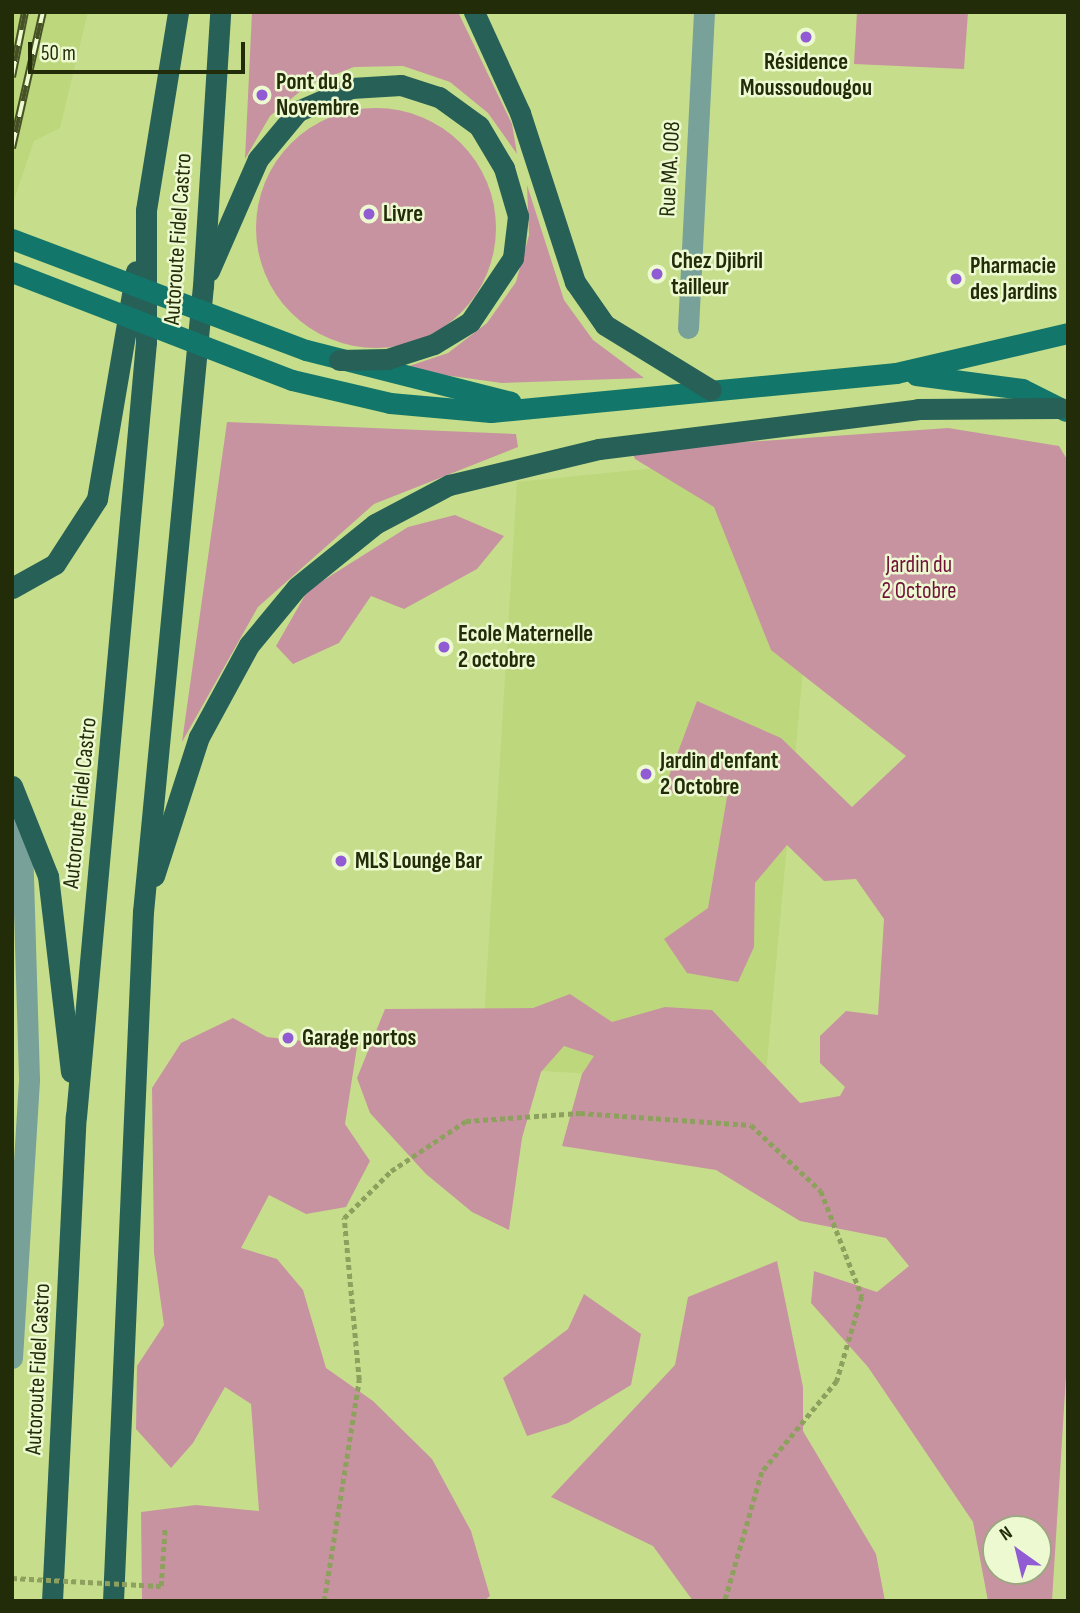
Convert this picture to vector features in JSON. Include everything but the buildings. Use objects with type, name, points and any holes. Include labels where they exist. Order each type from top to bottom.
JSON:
[{"type":"highway","name":"Autoroute Fidel Castro","points":[[52,1601],[76,1117],[133,533],[146,342],[146,210],[178,12]]},
{"type":"highway","name":"Autoroute Fidel Castro","points":[[113,1601],[143,912],[203,286],[220,12]]},
{"type":"highway","points":[[474,12],[520,113],[575,282],[605,325],[711,390]]},
{"type":"highway","points":[[203,286],[258,159],[298,111],[351,88],[401,85],[439,97],[479,126],[505,168],[519,216],[513,258],[470,322],[434,344],[387,359],[339,360]]},
{"type":"highway","points":[[12,588],[55,564],[97,499],[146,210]]},
{"type":"highway","points":[[143,912],[199,737],[249,645],[297,587],[374,524],[449,485],[599,449],[918,408],[1064,410]]},
{"type":"highway","points":[[12,786],[48,876],[76,1117]]},
{"type":"main road","points":[[12,239],[306,350],[527,405]]},
{"type":"main road","points":[[12,272],[292,380],[420,408],[491,412],[527,405],[896,373],[1068,333]]},
{"type":"main road","points":[[896,373],[984,381],[1022,389],[1064,410]]},
{"type":"street","name":"Rue MA. 008","points":[[688,328],[704,12]]},
{"type":"street","points":[[12,1358],[29,1079],[21,814]]},
{"type":"path","points":[[324,1601],[359,1380],[344,1218],[391,1171],[466,1121],[580,1113],[751,1125],[821,1191],[862,1296],[837,1381],[762,1472],[725,1601]]},
{"type":"path","points":[[12,1578],[161,1586],[165,1527]]},
{"type":"shaded area","points":[[12,12],[88,12],[60,128],[34,141],[12,206]]},
{"type":"shaded area","name":"Jardin d'enfant 2 Octobre","points":[[823,451],[765,1085],[481,1067],[517,482]]},
{"type":"green space","points":[[252,12],[458,12],[512,124],[517,154],[488,113],[450,82],[403,66],[354,67],[308,85],[270,116],[245,159]]},
{"type":"green space","points":[[857,12],[968,12],[964,69],[854,64]]},
{"type":"green space","points":[[364,108],[388,108],[433,122],[461,143],[476,161],[487,182],[494,205],[494,251],[487,274],[476,295],[461,313],[433,334],[411,343],[388,348],[364,348],[319,334],[300,321],[283,304],[270,285],[261,263],[256,240],[256,216],[270,171],[283,152],[300,135],[319,122],[341,113]]},
{"type":"green space","points":[[527,185],[564,300],[593,340],[644,378],[502,383],[400,369],[448,353],[487,323],[516,282],[529,235]]},
{"type":"green space","points":[[227,422],[516,434],[518,447],[374,504],[258,607],[182,742]]},
{"type":"green space","name":"Jardin du 2 Octobre","points":[[948,428],[1059,446],[1068,461],[1068,1344],[1052,1601],[988,1601],[985,1585],[1052,1585],[1052,1515],[982,1515],[982,1569],[973,1522],[868,1367],[811,1303],[814,1271],[877,1292],[909,1266],[886,1238],[800,1221],[716,1170],[562,1146],[582,1074],[594,1056],[564,1046],[541,1072],[522,1138],[509,1230],[472,1212],[426,1174],[370,1113],[357,1078],[385,1009],[533,1008],[570,994],[612,1022],[665,1007],[712,1010],[800,1103],[840,1096],[845,1087],[820,1063],[820,1036],[846,1011],[878,1015],[884,919],[856,879],[824,881],[787,845],[755,883],[754,947],[738,982],[687,973],[664,939],[708,908],[727,797],[663,792],[697,701],[781,738],[852,807],[906,756],[771,650],[714,507],[635,459],[631,450]]},
{"type":"green space","points":[[455,515],[504,536],[477,569],[404,609],[371,596],[339,643],[293,664],[276,646],[308,590],[408,527]]},
{"type":"green space","points":[[233,1018],[267,1037],[357,1047],[345,1124],[370,1161],[346,1207],[306,1214],[269,1195],[241,1248],[277,1259],[303,1290],[326,1368],[373,1401],[432,1459],[471,1531],[490,1596],[484,1601],[142,1601],[141,1512],[196,1505],[259,1511],[251,1404],[225,1387],[193,1443],[171,1468],[136,1429],[137,1366],[164,1325],[154,1253],[152,1088],[181,1043]]},
{"type":"green space","points":[[777,1261],[803,1387],[803,1431],[876,1554],[885,1601],[693,1601],[653,1546],[551,1497],[675,1365],[688,1297]]},
{"type":"green space","points":[[584,1294],[641,1334],[631,1385],[568,1423],[527,1436],[503,1378],[568,1329]]},
{"type":"railway","points":[[12,77],[25,12]]},
{"type":"railway","points":[[12,148],[43,12]]},
{"type":"place","name":"Résidence Moussoudougou","points":[[806,37]]},
{"type":"place","name":"Pont du 8 Novembre","points":[[262,95]]},
{"type":"place","name":"Livre","points":[[369,214]]},
{"type":"place","name":"Chez Djibril tailleur","points":[[657,274]]},
{"type":"place","name":"Pharmacie des Jardins","points":[[956,279]]},
{"type":"place","name":"Ecole Maternelle 2 octobre","points":[[444,647]]},
{"type":"place","name":"Jardin d'enfant 2 Octobre","points":[[646,774]]},
{"type":"place","name":"MLS Lounge Bar","points":[[341,861]]},
{"type":"place","name":"Garage portos","points":[[288,1038]]}]
